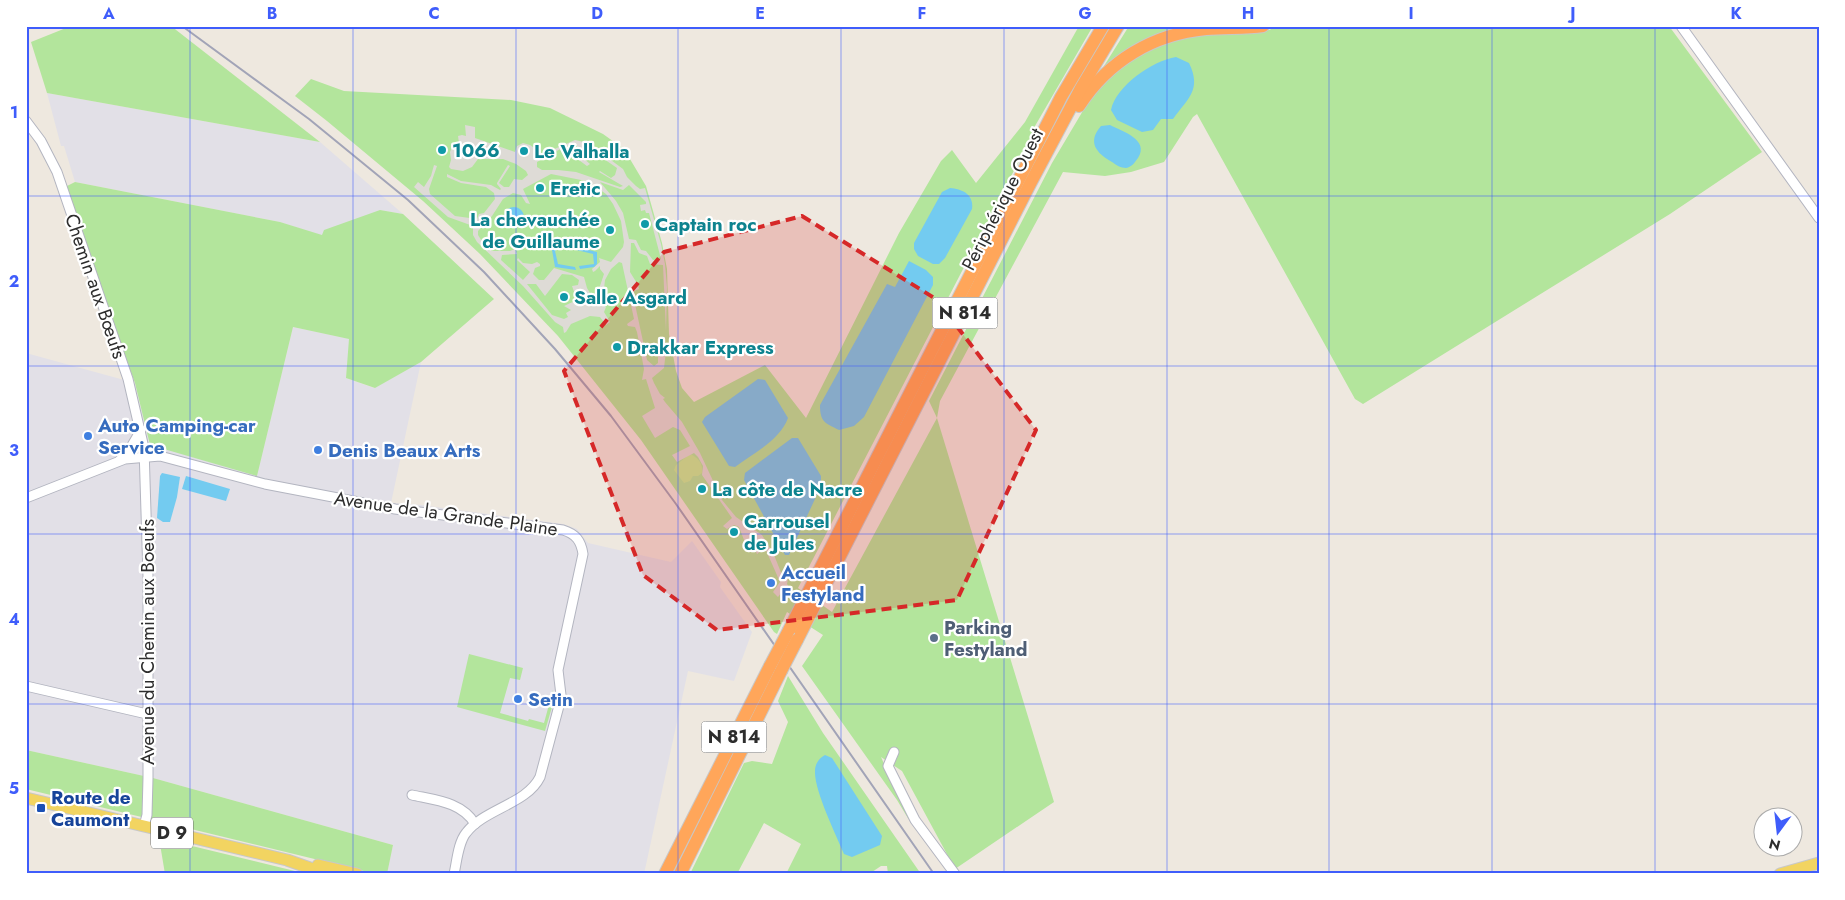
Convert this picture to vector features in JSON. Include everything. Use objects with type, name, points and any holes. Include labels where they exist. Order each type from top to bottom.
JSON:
[{"type":"highway","name":"Périphérique Ouest","points":[[665,874],[776,668],[798,640],[808,593],[1061,97],[1103,26]]},
{"type":"highway","name":"Périphérique Ouest","points":[[680,874],[776,668],[789,630],[817,602],[1030,184],[1081,88],[1118,26]]},
{"type":"highway","points":[[1030,184],[1086,96],[1109,70],[1127,56],[1165,37],[1189,31],[1263,26]]},
{"type":"main road","name":"D 9","points":[[26,798],[287,860],[327,874]]},
{"type":"main road","name":"D 9","points":[[287,860],[303,861],[357,874]]},
{"type":"main road","points":[[1780,874],[1819,864]]},
{"type":"street","points":[[1681,26],[1819,218]]},
{"type":"street","name":"Chemin aux Bœufs","points":[[26,121],[41,141],[57,172],[125,371],[141,430],[145,458]]},
{"type":"street","points":[[116,463],[127,454],[141,430]]},
{"type":"street","name":"Avenue de la Grande Plaine","points":[[26,498],[125,460],[160,456],[265,484],[395,509],[563,530],[571,532],[578,538],[583,554],[558,670],[560,702],[540,777],[532,788],[475,824],[465,834],[454,874]]},
{"type":"street","name":"Avenue du Chemin aux Boeufs","points":[[144,826],[147,815],[148,576],[145,458]]},
{"type":"street","points":[[26,686],[147,714]]},
{"type":"street","points":[[894,752],[888,766],[905,803],[954,874]]},
{"type":"street","points":[[412,795],[460,808],[468,814],[475,824]]},
{"type":"highlighted area","points":[[802,216],[936,299],[1036,430],[957,600],[717,630],[643,575],[564,371],[664,252]]},
{"type":"shaded area","points":[[47,93],[320,142],[403,214],[380,210],[323,236],[280,222],[75,182],[64,146],[61,146]]},
{"type":"shaded area","points":[[465,125],[475,127],[475,138],[515,152],[517,146],[523,143],[530,145],[543,154],[575,140],[588,143],[623,169],[627,177],[636,186],[640,189],[645,188],[661,244],[667,287],[666,331],[663,265],[650,264],[647,256],[639,253],[634,243],[631,243],[630,272],[639,289],[634,291],[633,295],[647,360],[654,366],[658,363],[658,352],[666,351],[664,368],[652,378],[660,394],[665,398],[663,399],[682,422],[700,453],[722,500],[736,517],[762,535],[774,555],[782,575],[788,579],[787,584],[789,587],[787,592],[784,589],[778,597],[773,592],[780,582],[765,548],[757,554],[752,543],[746,545],[739,527],[734,525],[727,529],[723,526],[732,518],[702,475],[703,466],[698,457],[694,453],[677,462],[672,455],[690,446],[680,430],[673,427],[655,438],[642,416],[655,408],[646,379],[642,380],[644,369],[637,332],[635,327],[628,326],[627,324],[634,319],[622,263],[619,262],[611,269],[602,291],[605,293],[601,295],[600,300],[606,307],[604,312],[610,322],[606,325],[600,317],[590,316],[571,324],[564,333],[563,327],[555,322],[523,286],[477,242],[473,235],[473,226],[448,217],[414,187],[418,182],[424,187],[431,176],[434,165],[437,166],[429,189],[430,194],[455,216],[477,219],[479,214],[484,213],[495,199],[494,193],[486,187],[461,183],[447,177],[447,174],[461,181],[491,185],[500,190],[497,183],[508,165],[510,166],[499,183],[504,187],[509,187],[514,179],[522,180],[528,175],[526,171],[516,164],[503,159],[478,159],[472,167],[463,171],[451,169],[449,167],[452,147],[459,143],[458,136],[466,136]],"holes":[[[576,144],[577,147],[572,155],[587,166],[590,164],[582,157],[588,148],[617,168],[615,175],[611,178],[599,172],[623,186],[620,187],[576,172],[542,170],[537,167],[537,162],[564,147]],[[551,174],[586,181],[606,194],[613,204],[621,221],[624,242],[623,247],[611,262],[599,258],[600,262],[592,269],[593,272],[600,266],[604,274],[596,298],[593,298],[587,288],[584,277],[554,268],[544,280],[539,280],[533,274],[535,268],[540,266],[540,264],[537,262],[532,264],[523,263],[518,258],[517,260],[530,272],[523,280],[501,260],[502,255],[517,254],[515,249],[510,251],[492,251],[483,243],[478,235],[478,231],[492,216],[503,199],[513,193],[521,195],[526,203],[530,204],[523,189]],[[600,182],[623,190],[629,185],[646,202],[646,204],[640,205],[641,211],[645,210],[646,213],[649,213],[661,259],[653,260],[646,251],[641,250],[636,240],[629,239],[623,213],[616,201]],[[562,274],[572,275],[579,280],[578,285],[572,286],[577,300],[564,306],[571,310],[566,313],[568,317],[564,319],[552,315],[527,284],[536,284],[545,296]]]},
{"type":"shaded area","points":[[293,327],[350,339],[346,378],[374,388],[421,362],[391,503],[421,505],[563,524],[577,529],[588,543],[671,562],[692,541],[721,582],[720,587],[752,632],[734,681],[688,671],[644,874],[387,874],[393,845],[153,778],[26,750],[26,353],[135,383],[150,445],[257,475]]},
{"type":"green space","points":[[71,26],[171,26],[320,142],[47,93],[31,42]]},
{"type":"green space","points":[[1079,26],[1093,26],[1035,126],[1036,128],[798,588],[832,612],[937,418],[1054,802],[955,869],[902,771],[881,757],[909,820],[897,800],[802,666],[823,635],[787,612],[777,634],[774,632],[641,440],[558,336],[480,254],[423,201],[295,96],[311,79],[344,91],[511,100],[550,108],[603,134],[624,149],[646,186],[662,243],[667,269],[669,334],[676,371],[682,388],[694,402],[765,365],[806,418],[899,233],[941,161],[952,150],[976,183],[1025,122]]},
{"type":"green space","points":[[1129,26],[1206,26],[1106,68],[1104,66]]},
{"type":"green space","points":[[1279,26],[1669,26],[1762,152],[1670,214],[1363,404],[1355,399],[1197,114],[1193,117],[1164,162],[1131,172],[1105,176],[1063,172],[940,401],[937,418],[929,401],[1052,163],[1084,109],[1100,88],[1132,56],[1178,36],[1251,33]]},
{"type":"green space","points":[[75,182],[280,222],[322,235],[324,230],[380,210],[403,214],[494,299],[421,362],[375,388],[346,378],[349,339],[293,327],[257,476],[150,445],[135,383],[100,288],[67,186]]},
{"type":"green space","points":[[690,454],[700,462],[702,473],[698,476],[693,476],[690,481],[684,483],[674,470],[676,465]]},
{"type":"green space","points":[[469,654],[523,668],[520,680],[510,678],[500,713],[528,721],[529,719],[544,723],[553,690],[554,700],[545,731],[457,707]]},
{"type":"green space","points":[[788,676],[823,733],[921,874],[888,874],[887,866],[881,866],[869,874],[786,874],[801,844],[764,823],[737,874],[690,874],[744,763],[752,761],[772,764],[788,722],[778,701]]},
{"type":"green space","points":[[26,750],[153,778],[393,845],[387,874],[376,874],[26,789]]},
{"type":"green space","points":[[159,838],[307,874],[165,874]]},
{"type":"water","points":[[1176,57],[1189,63],[1193,72],[1194,87],[1192,93],[1173,119],[1161,119],[1153,130],[1142,132],[1117,120],[1111,110],[1114,101],[1127,84],[1146,69]]},
{"type":"water","points":[[1110,125],[1133,137],[1140,146],[1141,152],[1138,158],[1126,168],[1115,164],[1102,155],[1095,147],[1095,137],[1101,126]]},
{"type":"water","points":[[950,188],[967,194],[971,200],[972,209],[945,258],[939,264],[933,264],[918,256],[914,249],[914,243],[942,192]]},
{"type":"water","points":[[514,207],[521,210],[524,217],[521,224],[514,227],[507,224],[504,217],[507,210]]},
{"type":"water","points":[[558,243],[597,252],[597,264],[594,267],[580,269],[579,266],[594,264],[593,254],[560,246],[555,251],[558,264],[575,267],[576,270],[555,267],[552,250]]},
{"type":"water","points":[[909,261],[926,270],[933,277],[933,285],[864,417],[854,426],[839,430],[830,426],[822,419],[820,405],[887,284],[895,287]]},
{"type":"water","points":[[758,379],[765,380],[788,418],[779,433],[766,446],[735,467],[729,466],[702,422],[705,417]]},
{"type":"water","points":[[792,438],[798,438],[821,476],[821,486],[789,555],[785,555],[744,480],[745,473]]},
{"type":"water","points":[[162,473],[180,477],[170,522],[163,522],[157,518],[160,476]]},
{"type":"water","points":[[186,476],[230,489],[226,501],[182,489]]},
{"type":"water","points":[[825,755],[832,758],[882,836],[880,845],[852,857],[844,854],[818,789],[815,768]]},
{"type":"railway","points":[[182,26],[309,119],[408,200],[484,272],[555,349],[611,416],[676,504],[934,874]]},
{"type":"place","name":"1066","points":[[442,150]]},
{"type":"place","name":"Le Valhalla","points":[[524,151]]},
{"type":"place","name":"Eretic","points":[[540,188]]},
{"type":"place","name":"Captain roc","points":[[645,224]]},
{"type":"place","name":"La chevauchée de Guillaume","points":[[610,230]]},
{"type":"place","name":"Salle Asgard","points":[[564,297]]},
{"type":"place","name":"Drakkar Express","points":[[617,347]]},
{"type":"place","name":"Auto Camping-car Service","points":[[88,436]]},
{"type":"place","name":"Denis Beaux Arts","points":[[318,450]]},
{"type":"place","name":"La côte de Nacre","points":[[702,489]]},
{"type":"place","name":"Carrousel de Jules","points":[[734,532]]},
{"type":"place","name":"Accueil Festyland","points":[[771,583]]},
{"type":"place","name":"Parking Festyland","points":[[934,638]]},
{"type":"place","name":"Setin","points":[[518,699]]},
{"type":"place","name":"Route de Caumont","points":[[41,808]]}]
